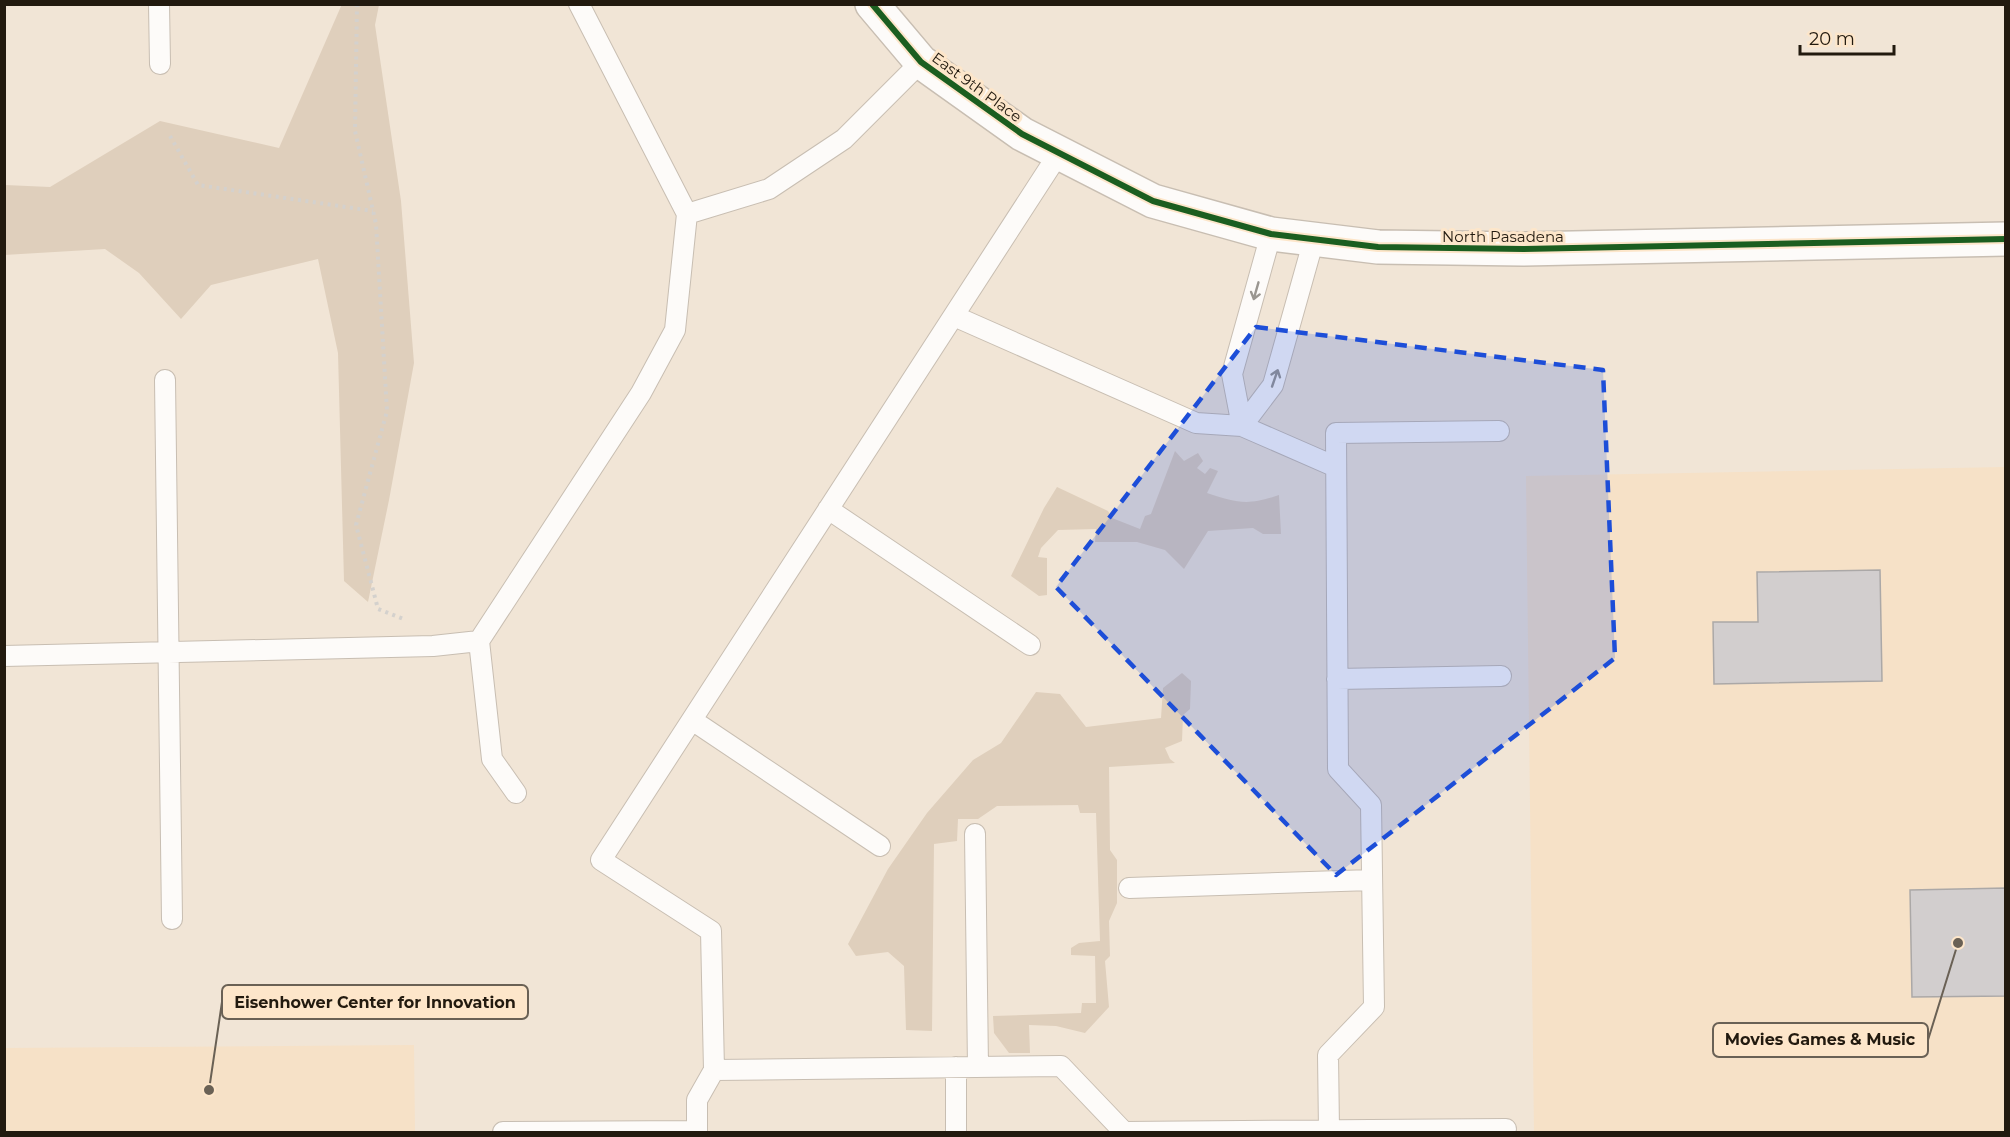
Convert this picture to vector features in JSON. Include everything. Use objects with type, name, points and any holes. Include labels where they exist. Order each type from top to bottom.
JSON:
[{"type":"street","name":"East 9th Place","points":[[872,4],[921,62],[1022,134]]},
{"type":"street","name":"North Pasadena","points":[[1022,134],[1153,201],[1271,234],[1378,247],[1523,249],[2006,239]]},
{"type":"lane","points":[[159,4],[160,64]]},
{"type":"lane","points":[[516,793],[492,759],[479,641],[641,393],[675,330],[687,214],[579,4]]},
{"type":"lane","points":[[687,214],[769,189],[844,139],[921,62]]},
{"type":"lane","points":[[503,1132],[697,1132],[697,1100],[714,1070],[711,931],[601,860],[1059,153]]},
{"type":"lane","points":[[1242,426],[1232,374],[1271,234]]},
{"type":"lane","points":[[1242,426],[1273,386],[1314,239]]},
{"type":"lane","points":[[954,316],[1196,423],[1242,426],[1336,467]]},
{"type":"lane","points":[[165,380],[172,919]]},
{"type":"lane","points":[[1329,1130],[1328,1055],[1374,1007],[1371,805],[1338,769],[1336,434],[1499,431]]},
{"type":"lane","points":[[828,509],[1030,645]]},
{"type":"lane","points":[[4,656],[433,646],[479,641]]},
{"type":"lane","points":[[1337,679],[1501,676]]},
{"type":"lane","points":[[692,720],[880,846]]},
{"type":"lane","points":[[975,834],[978,1067]]},
{"type":"lane","points":[[1129,888],[1372,880]]},
{"type":"lane","points":[[714,1070],[1061,1066],[1124,1131],[1506,1129]]},
{"type":"lane","points":[[956,1067],[956,1132]]},
{"type":"path","points":[[357,4],[355,131],[376,225],[387,411],[356,525],[378,609],[410,621]]},
{"type":"path","points":[[170,136],[198,185],[373,211]]},
{"type":"highlighted area","points":[[1256,327],[1603,370],[1615,658],[1336,875],[1056,587]]},
{"type":"shaded area","points":[[342,4],[379,5],[375,25],[401,201],[414,363],[368,602],[344,581],[338,353],[318,259],[211,285],[181,319],[139,273],[105,249],[4,255],[5,185],[50,187],[160,121],[279,148]]},
{"type":"shaded area","points":[[1175,451],[1184,461],[1198,453],[1203,461],[1197,468],[1205,474],[1210,468],[1218,471],[1207,493],[1243,502],[1259,501],[1279,495],[1281,534],[1263,534],[1253,528],[1208,531],[1184,569],[1165,550],[1137,542],[1095,542],[1096,529],[1058,530],[1041,548],[1038,557],[1047,558],[1047,595],[1039,596],[1011,576],[1044,508],[1057,487],[1108,511],[1112,518],[1140,529],[1145,516],[1151,514]]},
{"type":"shaded area","points":[[2005,467],[2005,1132],[1534,1132],[1526,476]]},
{"type":"shaded area","points":[[1182,673],[1191,681],[1190,709],[1183,715],[1182,741],[1165,748],[1170,759],[1175,763],[1109,767],[1110,850],[1117,860],[1117,903],[1109,921],[1110,956],[1105,961],[1109,1007],[1085,1033],[1056,1026],[1029,1025],[1030,1053],[1009,1053],[994,1033],[993,1016],[1081,1013],[1082,1003],[1096,1003],[1095,956],[1071,955],[1071,948],[1079,943],[1100,941],[1096,813],[1080,813],[1078,805],[997,806],[978,819],[958,819],[957,841],[934,844],[932,1031],[906,1030],[904,966],[888,952],[856,956],[848,944],[888,869],[927,813],[973,760],[1001,743],[1036,692],[1060,694],[1086,727],[1161,718],[1163,688]]},
{"type":"shaded area","points":[[414,1045],[415,1132],[5,1132],[5,1048]]},
{"type":"building","points":[[1880,570],[1882,681],[1714,684],[1713,622],[1758,622],[1757,572]]},
{"type":"building","points":[[2006,888],[2006,996],[1912,997],[1910,890]]},
{"type":"cycle path","points":[[872,4],[921,62],[1022,134],[1153,201],[1271,234],[1378,247],[1523,249],[2006,239]]},
{"type":"place","name":"Movies Games & Music","points":[[1958,943]]},
{"type":"place","name":"Eisenhower Center for Innovation","points":[[209,1090]]}]
